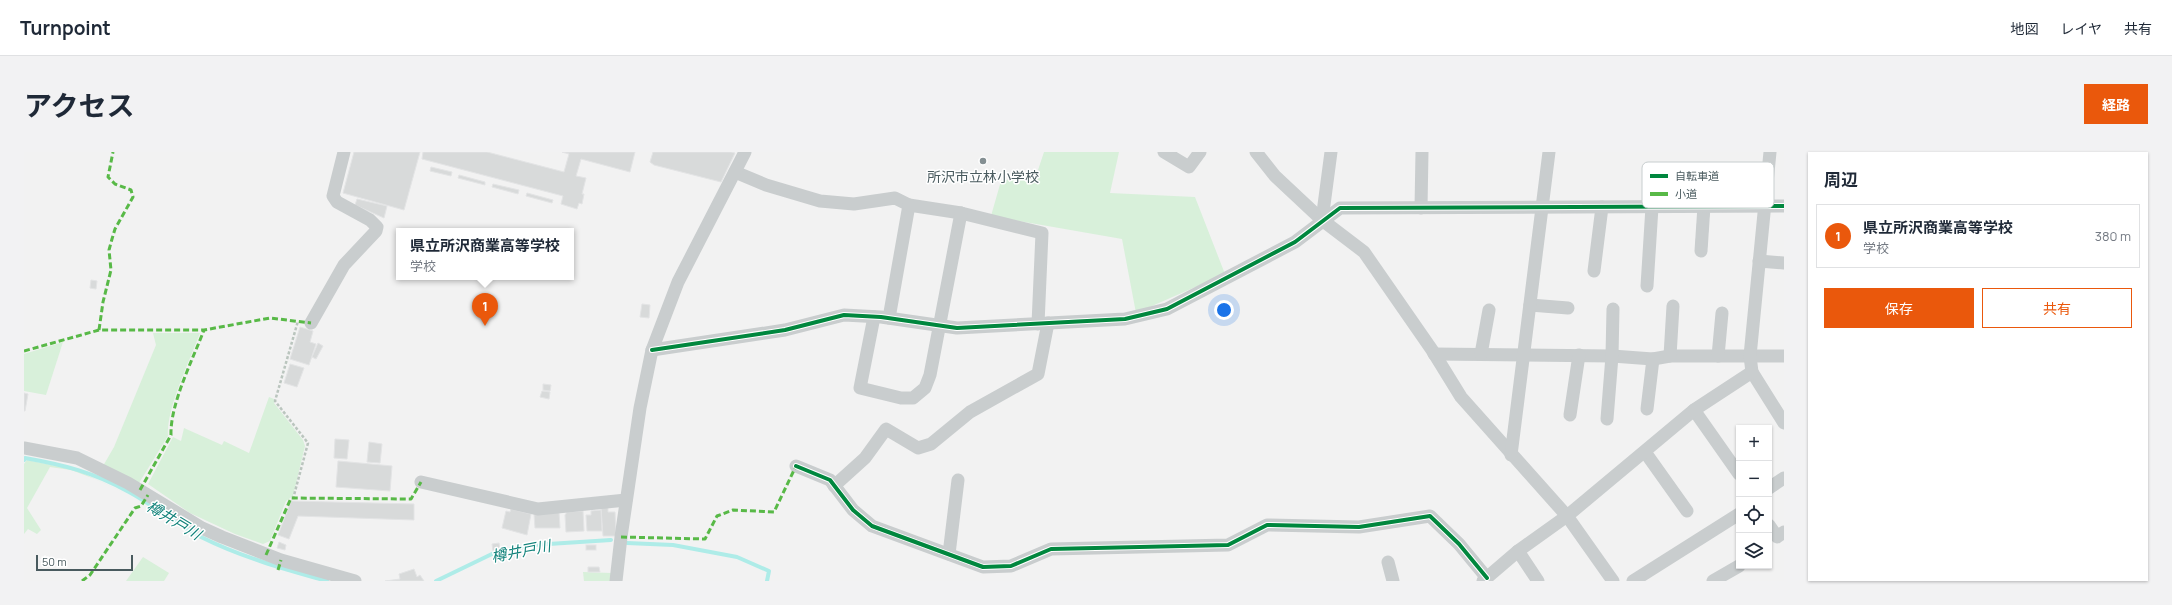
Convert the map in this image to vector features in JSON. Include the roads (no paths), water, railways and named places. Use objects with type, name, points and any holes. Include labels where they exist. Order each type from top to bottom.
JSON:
[{"type":"street","points":[[311,323],[344,265],[378,227],[370,220],[337,202],[333,196],[344,152]]},
{"type":"street","points":[[616,581],[626,500],[640,408],[652,350],[678,282],[745,152]]},
{"type":"street","points":[[1164,152],[1189,167],[1200,152]]},
{"type":"street","points":[[1256,152],[1275,176],[1322,220],[1364,252],[1434,354],[1462,398],[1567,516],[1613,581]]},
{"type":"street","points":[[1322,220],[1331,152]]},
{"type":"street","points":[[1421,208],[1422,152]]},
{"type":"street","points":[[1512,455],[1523,354],[1549,152]]},
{"type":"street","points":[[1769,162],[1770,152]]},
{"type":"street","points":[[735,172],[766,185],[820,201],[854,204],[895,198],[908,205],[961,213],[1042,232],[1043,323],[1038,374],[970,412],[932,444],[918,448],[886,429],[865,458],[834,486]]},
{"type":"street","points":[[889,318],[908,205]]},
{"type":"street","points":[[1594,271],[1602,207]]},
{"type":"street","points":[[652,350],[785,330],[844,315],[889,318],[957,328],[1125,319],[1167,308],[1295,242],[1322,220],[1340,208],[1642,207]]},
{"type":"street","points":[[1647,286],[1652,208]]},
{"type":"street","points":[[1701,251],[1704,208]]},
{"type":"street","points":[[1764,208],[1750,356],[1752,372],[1784,423]]},
{"type":"street","points":[[874,317],[860,388],[902,398],[913,398],[925,388],[930,375],[961,213]]},
{"type":"street","points":[[1759,261],[1784,263]]},
{"type":"street","points":[[1530,305],[1568,308]]},
{"type":"street","points":[[1670,356],[1673,306]]},
{"type":"street","points":[[1607,419],[1612,356],[1613,309]]},
{"type":"street","points":[[1481,354],[1489,310]]},
{"type":"street","points":[[1718,356],[1722,313]]},
{"type":"street","points":[[1434,354],[1579,355],[1653,358],[1670,356],[1784,356]]},
{"type":"street","points":[[1570,415],[1579,355]]},
{"type":"street","points":[[1648,409],[1653,358]]},
{"type":"street","points":[[796,466],[830,480],[853,510],[872,526],[983,567],[1011,566],[1051,549],[1228,545],[1267,525],[1359,527],[1430,516],[1459,544],[1485,580],[1518,551],[1567,516],[1694,410],[1752,372]]},
{"type":"street","points":[[1694,410],[1736,470]]},
{"type":"street","points":[[24,448],[77,458],[128,483],[202,528],[281,560],[347,580]]},
{"type":"street","points":[[1645,452],[1688,511]]},
{"type":"street","points":[[1772,486],[1784,478]]},
{"type":"street","points":[[948,554],[958,480]]},
{"type":"street","points":[[421,482],[538,508],[626,500]]},
{"type":"street","points":[[1633,581],[1736,520]]},
{"type":"street","points":[[1772,530],[1777,537],[1784,532]]},
{"type":"street","points":[[1518,551],[1538,581]]},
{"type":"street","points":[[1388,562],[1393,581]]},
{"type":"street","points":[[1713,581],[1736,568]]},
{"type":"waterway","name":"樽井戸川","points":[[24,460],[25,458],[53,463],[91,474],[138,497],[192,532],[216,544],[263,562],[327,581]]},
{"type":"waterway","name":"樽井戸川","points":[[436,581],[494,553],[533,545],[611,540]]},
{"type":"waterway","name":"樽井戸川","points":[[627,543],[673,545],[737,557],[769,571],[767,581]]},
{"type":"place","name":"所沢市立林小学校","points":[[983,161]]},
{"type":"place","name":"県立所沢商業高等学校","points":[[485,326]]}]
